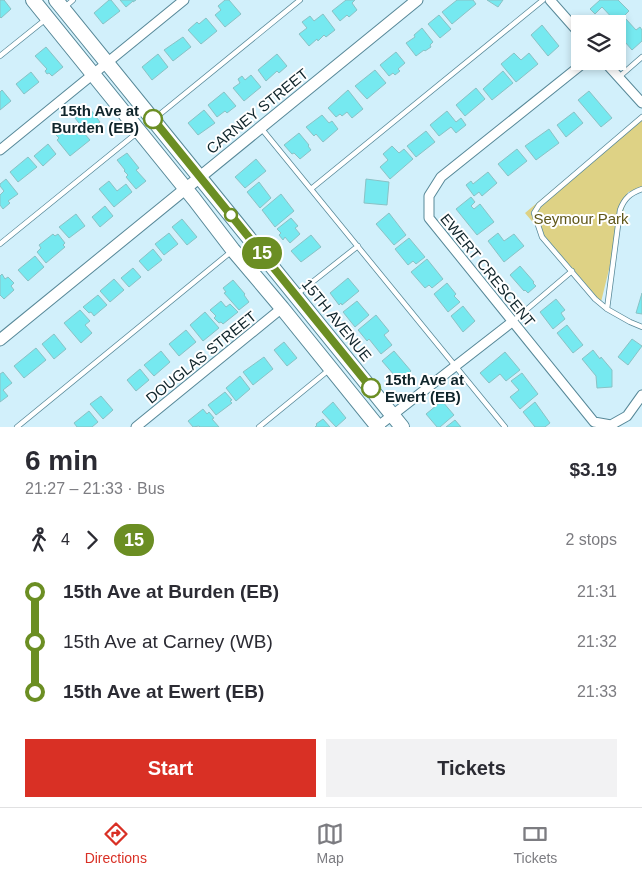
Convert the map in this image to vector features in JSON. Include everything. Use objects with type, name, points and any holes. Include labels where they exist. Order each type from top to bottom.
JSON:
[{"type":"main road","points":[[33,0],[377,427]]},
{"type":"main road","name":"15TH AVENUE","points":[[64,3],[108,63],[402,427]]},
{"type":"street","points":[[0,150],[184,0]]},
{"type":"street","name":"CARNEY STREET","points":[[0,340],[417,0]]},
{"type":"street","points":[[550,0],[571,24]]},
{"type":"street","name":"EWERT CRESCENT","points":[[575,70],[441,177],[429,196],[429,218],[594,422],[611,425],[627,416],[642,395]]},
{"type":"street","points":[[612,70],[642,103]]},
{"type":"street","name":"DOUGLAS STREET","points":[[136,427],[282,308]]},
{"type":"street","points":[[377,427],[512,322]]},
{"type":"lane","points":[[153,119],[300,0]]},
{"type":"lane","points":[[311,189],[543,0]]},
{"type":"lane","points":[[0,56],[47,18]]},
{"type":"lane","points":[[619,78],[642,57]]},
{"type":"lane","points":[[642,116],[539,205],[534,214],[542,237],[595,299],[607,309],[642,327]]},
{"type":"lane","points":[[260,127],[505,427]]},
{"type":"lane","points":[[0,244],[139,131]]},
{"type":"lane","points":[[607,309],[620,210],[624,200],[642,189]]},
{"type":"lane","points":[[296,295],[358,246]]},
{"type":"lane","points":[[17,427],[233,250]]},
{"type":"lane","points":[[512,322],[572,271]]},
{"type":"lane","points":[[259,427],[331,368]]},
{"type":"green space","name":"Seymour Park","points":[[642,115],[642,189],[628,192],[601,302],[525,213]]},
{"type":"building","points":[[0,0],[4,0],[11,9],[1,18],[0,17]]},
{"type":"building","points":[[109,0],[120,11],[103,24],[94,13]]},
{"type":"building","points":[[120,0],[136,0],[126,7]]},
{"type":"building","points":[[225,0],[229,0],[241,14],[225,27],[215,15],[221,10],[218,6]]},
{"type":"building","points":[[346,0],[355,0],[352,3],[357,10],[349,17],[347,15],[340,21],[332,11]]},
{"type":"building","points":[[457,0],[473,0],[476,4],[452,24],[442,12]]},
{"type":"building","points":[[487,0],[503,0],[498,7]]},
{"type":"building","points":[[600,0],[618,0],[629,11],[625,15],[610,15],[602,7],[595,14],[590,9]]},
{"type":"building","points":[[323,14],[335,30],[326,37],[324,35],[318,41],[317,39],[309,46],[299,34],[307,28],[302,22],[310,16],[314,21]]},
{"type":"building","points":[[439,15],[451,29],[440,38],[428,24]]},
{"type":"building","points":[[206,18],[217,31],[201,44],[188,30],[197,22],[199,24]]},
{"type":"building","points":[[626,19],[636,30],[640,27],[642,30],[642,41],[632,50],[626,43]]},
{"type":"building","points":[[542,25],[559,46],[548,56],[531,35]]},
{"type":"building","points":[[422,28],[433,42],[430,45],[431,47],[416,56],[406,43],[415,37],[414,35]]},
{"type":"building","points":[[183,37],[191,47],[173,61],[164,50]]},
{"type":"building","points":[[46,47],[63,67],[52,76],[49,73],[47,74],[45,71],[47,69],[35,56]]},
{"type":"building","points":[[396,52],[405,63],[398,69],[400,71],[395,75],[393,73],[389,76],[380,65]]},
{"type":"building","points":[[514,53],[521,60],[529,53],[538,64],[516,82],[501,64]]},
{"type":"building","points":[[158,54],[168,67],[152,80],[142,67]]},
{"type":"building","points":[[277,54],[287,66],[279,73],[277,71],[266,81],[258,70]]},
{"type":"building","points":[[375,70],[386,83],[367,99],[355,86]]},
{"type":"building","points":[[503,71],[513,83],[492,100],[483,89]]},
{"type":"building","points":[[31,72],[39,82],[24,94],[16,84]]},
{"type":"building","points":[[251,75],[261,87],[244,101],[233,88],[240,83],[238,79],[242,76],[245,80]]},
{"type":"building","points":[[476,88],[485,99],[465,116],[456,105]]},
{"type":"building","points":[[2,90],[11,101],[0,110],[0,92]]},
{"type":"building","points":[[348,90],[363,109],[352,118],[347,112],[342,116],[340,114],[336,117],[328,108]]},
{"type":"building","points":[[589,91],[612,118],[601,127],[578,100]]},
{"type":"building","points":[[224,92],[236,106],[227,113],[225,111],[217,117],[208,105]]},
{"type":"building","points":[[84,109],[87,113],[91,110],[100,122],[86,132],[75,118]]},
{"type":"building","points":[[204,110],[215,123],[198,135],[188,123]]},
{"type":"building","points":[[447,111],[456,122],[461,118],[466,125],[456,133],[451,127],[439,136],[430,125]]},
{"type":"building","points":[[574,112],[583,123],[566,137],[557,125]]},
{"type":"building","points":[[322,115],[329,123],[332,121],[338,129],[323,142],[306,127]]},
{"type":"building","points":[[71,123],[73,126],[76,124],[90,140],[70,156],[57,140],[59,138],[56,135]]},
{"type":"building","points":[[549,129],[559,143],[536,160],[525,146]]},
{"type":"building","points":[[426,131],[435,142],[416,157],[407,146]]},
{"type":"building","points":[[299,133],[311,150],[300,159],[294,153],[292,154],[284,145]]},
{"type":"building","points":[[48,144],[56,154],[43,166],[34,156]]},
{"type":"building","points":[[392,146],[399,153],[404,149],[413,159],[390,179],[380,167],[388,160],[383,154]]},
{"type":"building","points":[[517,149],[527,161],[508,176],[498,164]]},
{"type":"building","points":[[127,153],[139,168],[136,170],[146,181],[136,189],[126,177],[128,175],[117,160]]},
{"type":"building","points":[[28,157],[37,167],[18,182],[10,172]]},
{"type":"building","points":[[256,159],[266,171],[245,188],[235,177]]},
{"type":"building","points":[[488,172],[497,183],[482,196],[479,192],[474,196],[466,185],[471,181],[473,184]]},
{"type":"building","points":[[6,179],[18,194],[8,201],[10,203],[3,209],[0,205],[0,195],[4,191],[0,184]]},
{"type":"building","points":[[366,179],[389,182],[387,205],[364,203]]},
{"type":"building","points":[[109,181],[117,191],[126,184],[132,192],[114,207],[99,189]]},
{"type":"building","points":[[259,182],[271,198],[260,208],[247,192]]},
{"type":"building","points":[[281,194],[294,211],[275,227],[262,210]]},
{"type":"building","points":[[471,197],[475,202],[471,206],[474,209],[480,204],[494,222],[477,235],[456,209]]},
{"type":"building","points":[[105,206],[113,216],[100,227],[92,217]]},
{"type":"building","points":[[389,213],[406,235],[394,245],[376,224]]},
{"type":"building","points":[[76,214],[85,226],[69,238],[59,227]]},
{"type":"building","points":[[291,218],[298,226],[295,228],[300,234],[290,243],[285,237],[283,240],[279,235],[281,233],[277,229]]},
{"type":"building","points":[[182,219],[197,237],[187,245],[172,227]]},
{"type":"building","points":[[169,233],[178,244],[164,255],[155,244]]},
{"type":"building","points":[[498,233],[504,241],[514,234],[524,246],[504,262],[488,241]]},
{"type":"building","points":[[53,234],[55,236],[58,234],[65,243],[63,245],[65,247],[46,263],[37,252],[41,248],[39,245]]},
{"type":"building","points":[[311,235],[321,247],[301,262],[291,251]]},
{"type":"building","points":[[409,238],[425,257],[416,264],[413,261],[408,265],[395,249]]},
{"type":"building","points":[[153,249],[162,260],[148,271],[139,261]]},
{"type":"building","points":[[35,256],[44,267],[28,281],[18,270]]},
{"type":"building","points":[[427,259],[443,279],[432,288],[429,285],[425,288],[411,272]]},
{"type":"building","points":[[520,266],[536,286],[528,293],[510,275]]},
{"type":"building","points":[[133,268],[141,277],[129,287],[121,278]]},
{"type":"building","points":[[2,274],[5,279],[8,277],[14,283],[11,286],[14,290],[4,299],[0,295],[0,276]]},
{"type":"building","points":[[348,278],[359,291],[342,305],[341,303],[339,305],[330,293]]},
{"type":"building","points":[[114,279],[124,290],[110,302],[100,291]]},
{"type":"building","points":[[233,280],[249,302],[239,310],[224,293],[226,292],[223,288]]},
{"type":"building","points":[[447,283],[456,294],[454,296],[460,302],[448,312],[434,294]]},
{"type":"building","points":[[642,293],[642,314],[636,313]]},
{"type":"building","points":[[98,295],[107,305],[94,316],[83,307]]},
{"type":"building","points":[[556,299],[565,310],[561,313],[565,319],[553,329],[540,312]]},
{"type":"building","points":[[221,301],[226,307],[230,304],[238,312],[223,324],[214,318],[216,316],[210,310]]},
{"type":"building","points":[[357,301],[369,315],[355,327],[343,312]]},
{"type":"building","points":[[463,306],[475,321],[463,332],[451,316]]},
{"type":"building","points":[[80,310],[90,321],[85,325],[92,333],[81,343],[64,323]]},
{"type":"building","points":[[205,312],[219,328],[203,341],[190,325]]},
{"type":"building","points":[[376,315],[389,331],[384,335],[392,345],[381,354],[369,339],[367,341],[358,330]]},
{"type":"building","points":[[567,325],[583,345],[573,353],[557,333]]},
{"type":"building","points":[[186,330],[196,342],[179,356],[169,344]]},
{"type":"building","points":[[54,334],[66,349],[54,359],[42,344]]},
{"type":"building","points":[[632,339],[642,346],[628,365],[618,357]]},
{"type":"building","points":[[284,342],[297,358],[287,366],[274,350]]},
{"type":"building","points":[[36,348],[46,360],[24,378],[14,366]]},
{"type":"building","points":[[593,350],[612,370],[612,387],[597,388],[596,376],[582,359]]},
{"type":"building","points":[[161,351],[170,362],[154,376],[144,365]]},
{"type":"building","points":[[394,351],[411,371],[404,378],[400,373],[395,376],[382,361]]},
{"type":"building","points":[[505,352],[520,370],[506,381],[500,374],[489,383],[480,373]]},
{"type":"building","points":[[264,357],[273,369],[253,385],[243,372]]},
{"type":"building","points":[[140,369],[149,380],[136,391],[127,380]]},
{"type":"building","points":[[3,372],[12,383],[3,390],[8,396],[0,402],[0,374]]},
{"type":"building","points":[[522,373],[538,394],[520,409],[510,397],[519,390],[511,381]]},
{"type":"building","points":[[240,376],[250,389],[236,401],[226,388]]},
{"type":"building","points":[[225,392],[232,400],[230,401],[232,403],[216,415],[208,405]]},
{"type":"building","points":[[101,396],[113,410],[103,419],[90,404]]},
{"type":"building","points":[[442,401],[454,415],[440,427],[437,427],[426,414]]},
{"type":"building","points":[[333,402],[346,418],[336,427],[322,412]]},
{"type":"building","points":[[535,402],[550,423],[545,427],[535,427],[523,412]]},
{"type":"building","points":[[203,409],[207,414],[209,412],[219,427],[193,427],[188,421]]},
{"type":"building","points":[[89,411],[98,422],[92,427],[77,427],[74,423]]},
{"type":"building","points":[[323,419],[330,427],[315,427],[316,424]]},
{"type":"building","points":[[455,420],[461,427],[446,427]]},
{"type":"bus line","name":"15","points":[[153,119],[371,388]]},
{"type":"place","name":"15th Ave at Burden (EB)","points":[[153,119]]},
{"type":"place","name":"15th Ave at Ewert (EB)","points":[[371,388]]}]
